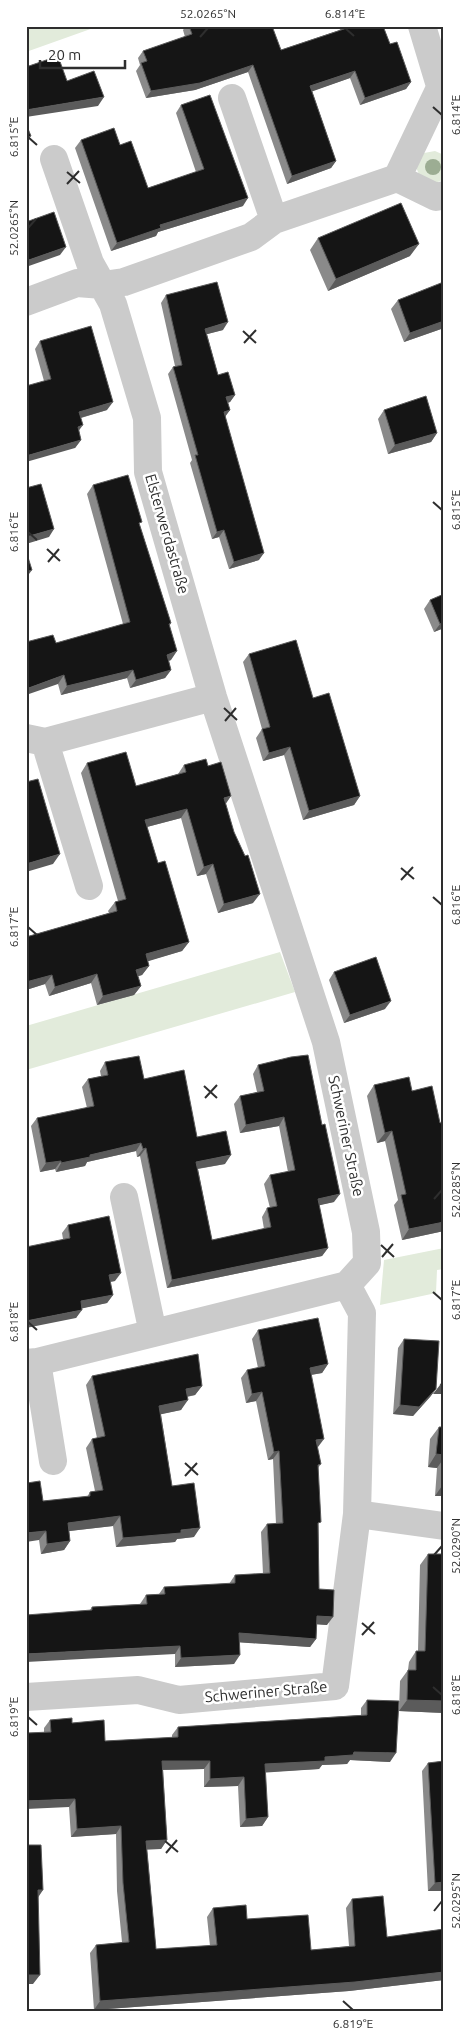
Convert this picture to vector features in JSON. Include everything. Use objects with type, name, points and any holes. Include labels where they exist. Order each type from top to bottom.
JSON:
[{"type":"street","points":[[26,302],[78,283],[103,285],[124,282],[251,236],[274,220],[397,178],[442,93],[422,26]]},
{"type":"street","points":[[232,98],[274,220]]},
{"type":"street","name":"Elsterwerdastraße","points":[[54,159],[90,262],[113,304],[147,418],[148,472],[213,697],[308,982]]},
{"type":"street","points":[[397,178],[436,197],[444,195]]},
{"type":"street","points":[[88,886],[36,740],[213,697]]},
{"type":"street","name":"Schweriner Straße","points":[[26,1698],[138,1690],[179,1700],[335,1686],[357,1514],[362,1313],[347,1285],[367,1263],[366,1232],[326,1042],[308,982]]},
{"type":"street","points":[[124,1196],[153,1333]]},
{"type":"street","points":[[53,1461],[32,1362],[347,1285]]},
{"type":"street","points":[[357,1514],[444,1526]]},
{"type":"green space","points":[[26,26],[99,26],[26,52]]},
{"type":"green space","points":[[435,151],[444,155],[444,179],[434,184],[420,177],[416,167],[424,153]]},
{"type":"green space","points":[[280,952],[295,992],[26,1070],[26,1026]]},
{"type":"green space","points":[[444,1248],[444,1269],[437,1270],[436,1293],[380,1305],[384,1260]]},
{"type":"building","points":[[189,26],[272,26],[281,50],[347,28],[346,26],[383,26],[390,44],[397,42],[411,82],[365,98],[355,71],[310,86],[336,161],[292,176],[253,65],[200,83],[151,91],[141,63],[147,61],[143,51],[192,34]]},
{"type":"building","points":[[58,56],[67,81],[94,71],[104,97],[26,110],[26,67]]},
{"type":"building","points":[[210,95],[248,198],[160,225],[161,228],[117,243],[81,140],[114,128],[120,145],[131,141],[148,188],[204,169],[181,105]]},
{"type":"building","points":[[26,124],[31,136],[26,138]]},
{"type":"building","points":[[401,203],[419,244],[336,279],[318,238]]},
{"type":"building","points":[[54,212],[66,247],[26,261],[26,222]]},
{"type":"building","points":[[217,282],[228,322],[205,329],[218,375],[228,372],[235,395],[226,397],[230,410],[224,412],[264,553],[234,562],[224,530],[217,532],[195,455],[198,455],[173,367],[182,365],[166,295]]},
{"type":"building","points":[[441,283],[444,291],[444,321],[410,333],[398,300]]},
{"type":"building","points":[[91,326],[113,402],[79,412],[83,425],[78,427],[81,440],[26,456],[26,386],[51,379],[40,341]]},
{"type":"building","points":[[426,396],[437,433],[395,445],[384,410]]},
{"type":"building","points":[[128,475],[142,522],[139,523],[171,623],[169,624],[177,651],[167,655],[171,670],[136,680],[133,670],[67,686],[64,675],[26,689],[26,642],[53,635],[56,643],[130,622],[93,485]]},
{"type":"building","points":[[41,484],[54,529],[26,537],[26,488]]},
{"type":"building","points":[[26,551],[32,570],[26,572]]},
{"type":"building","points":[[444,594],[444,622],[440,624],[430,600]]},
{"type":"building","points":[[296,640],[313,698],[329,693],[360,796],[309,811],[290,747],[269,753],[262,729],[270,727],[249,654]]},
{"type":"building","points":[[126,752],[136,786],[186,772],[184,765],[206,759],[208,766],[221,762],[231,796],[224,798],[234,832],[245,856],[248,855],[260,894],[224,904],[213,864],[204,867],[187,809],[145,820],[158,863],[165,861],[189,942],[146,954],[149,966],[136,970],[141,986],[103,996],[97,974],[55,987],[52,975],[26,982],[26,937],[117,911],[115,902],[126,899],[87,763]]},
{"type":"building","points":[[38,779],[60,854],[26,864],[26,782]]},
{"type":"building","points":[[376,957],[391,1001],[350,1015],[334,972]]},
{"type":"building","points":[[308,1055],[322,1125],[325,1124],[340,1194],[318,1199],[328,1248],[172,1280],[146,1148],[143,1149],[141,1143],[90,1155],[90,1157],[61,1163],[61,1161],[46,1163],[37,1118],[94,1106],[88,1079],[108,1075],[105,1062],[139,1056],[144,1079],[184,1070],[197,1137],[226,1131],[231,1155],[196,1162],[212,1240],[271,1227],[267,1208],[277,1206],[270,1175],[295,1170],[284,1117],[246,1125],[240,1096],[264,1091],[258,1065]]},
{"type":"building","points":[[409,1077],[412,1091],[432,1086],[440,1123],[444,1122],[444,1222],[409,1229],[401,1195],[406,1194],[392,1131],[385,1133],[374,1085]]},
{"type":"building","points":[[109,1216],[121,1273],[109,1275],[113,1295],[81,1301],[82,1310],[26,1321],[26,1247],[70,1238],[68,1225]]},
{"type":"building","points":[[318,1318],[328,1364],[310,1368],[324,1439],[316,1440],[321,1464],[318,1465],[321,1522],[318,1523],[319,1589],[334,1590],[333,1617],[317,1616],[316,1639],[239,1633],[240,1655],[181,1658],[180,1646],[26,1654],[26,1615],[92,1610],[92,1607],[147,1604],[146,1595],[165,1594],[164,1587],[235,1583],[235,1575],[270,1573],[267,1524],[283,1523],[279,1451],[274,1452],[262,1392],[252,1394],[247,1370],[265,1366],[258,1330]]},
{"type":"building","points":[[404,1339],[439,1341],[436,1389],[419,1407],[400,1405]]},
{"type":"building","points":[[198,1354],[202,1386],[186,1389],[188,1400],[159,1406],[172,1486],[194,1483],[200,1528],[181,1530],[181,1533],[123,1538],[120,1516],[68,1523],[70,1541],[47,1544],[46,1531],[26,1533],[26,1475],[27,1483],[40,1481],[43,1501],[90,1496],[90,1492],[103,1490],[92,1439],[105,1436],[92,1376]]},
{"type":"building","points":[[439,1427],[444,1427],[444,1455],[436,1454]]},
{"type":"building","points":[[428,1554],[444,1554],[444,1701],[407,1700],[408,1670],[416,1670],[416,1651],[425,1651]]},
{"type":"building","points":[[367,1700],[399,1701],[396,1753],[354,1752],[353,1755],[325,1757],[325,1761],[265,1764],[268,1817],[246,1819],[244,1777],[210,1779],[210,1761],[162,1761],[167,1840],[146,1841],[156,1949],[217,1945],[213,1908],[246,1905],[247,1919],[308,1915],[311,1950],[355,1946],[352,1899],[383,1896],[387,1937],[444,1929],[444,1972],[355,1982],[100,2001],[96,1945],[129,1942],[123,1883],[121,1826],[77,1829],[75,1799],[26,1801],[26,1733],[51,1732],[50,1720],[72,1718],[72,1723],[104,1720],[105,1741],[178,1737],[178,1727],[367,1715]]},
{"type":"building","points":[[444,1761],[444,1882],[435,1883],[428,1763]]},
{"type":"building","points":[[26,1845],[41,1845],[43,1890],[38,1890],[40,1975],[26,1975]]}]
